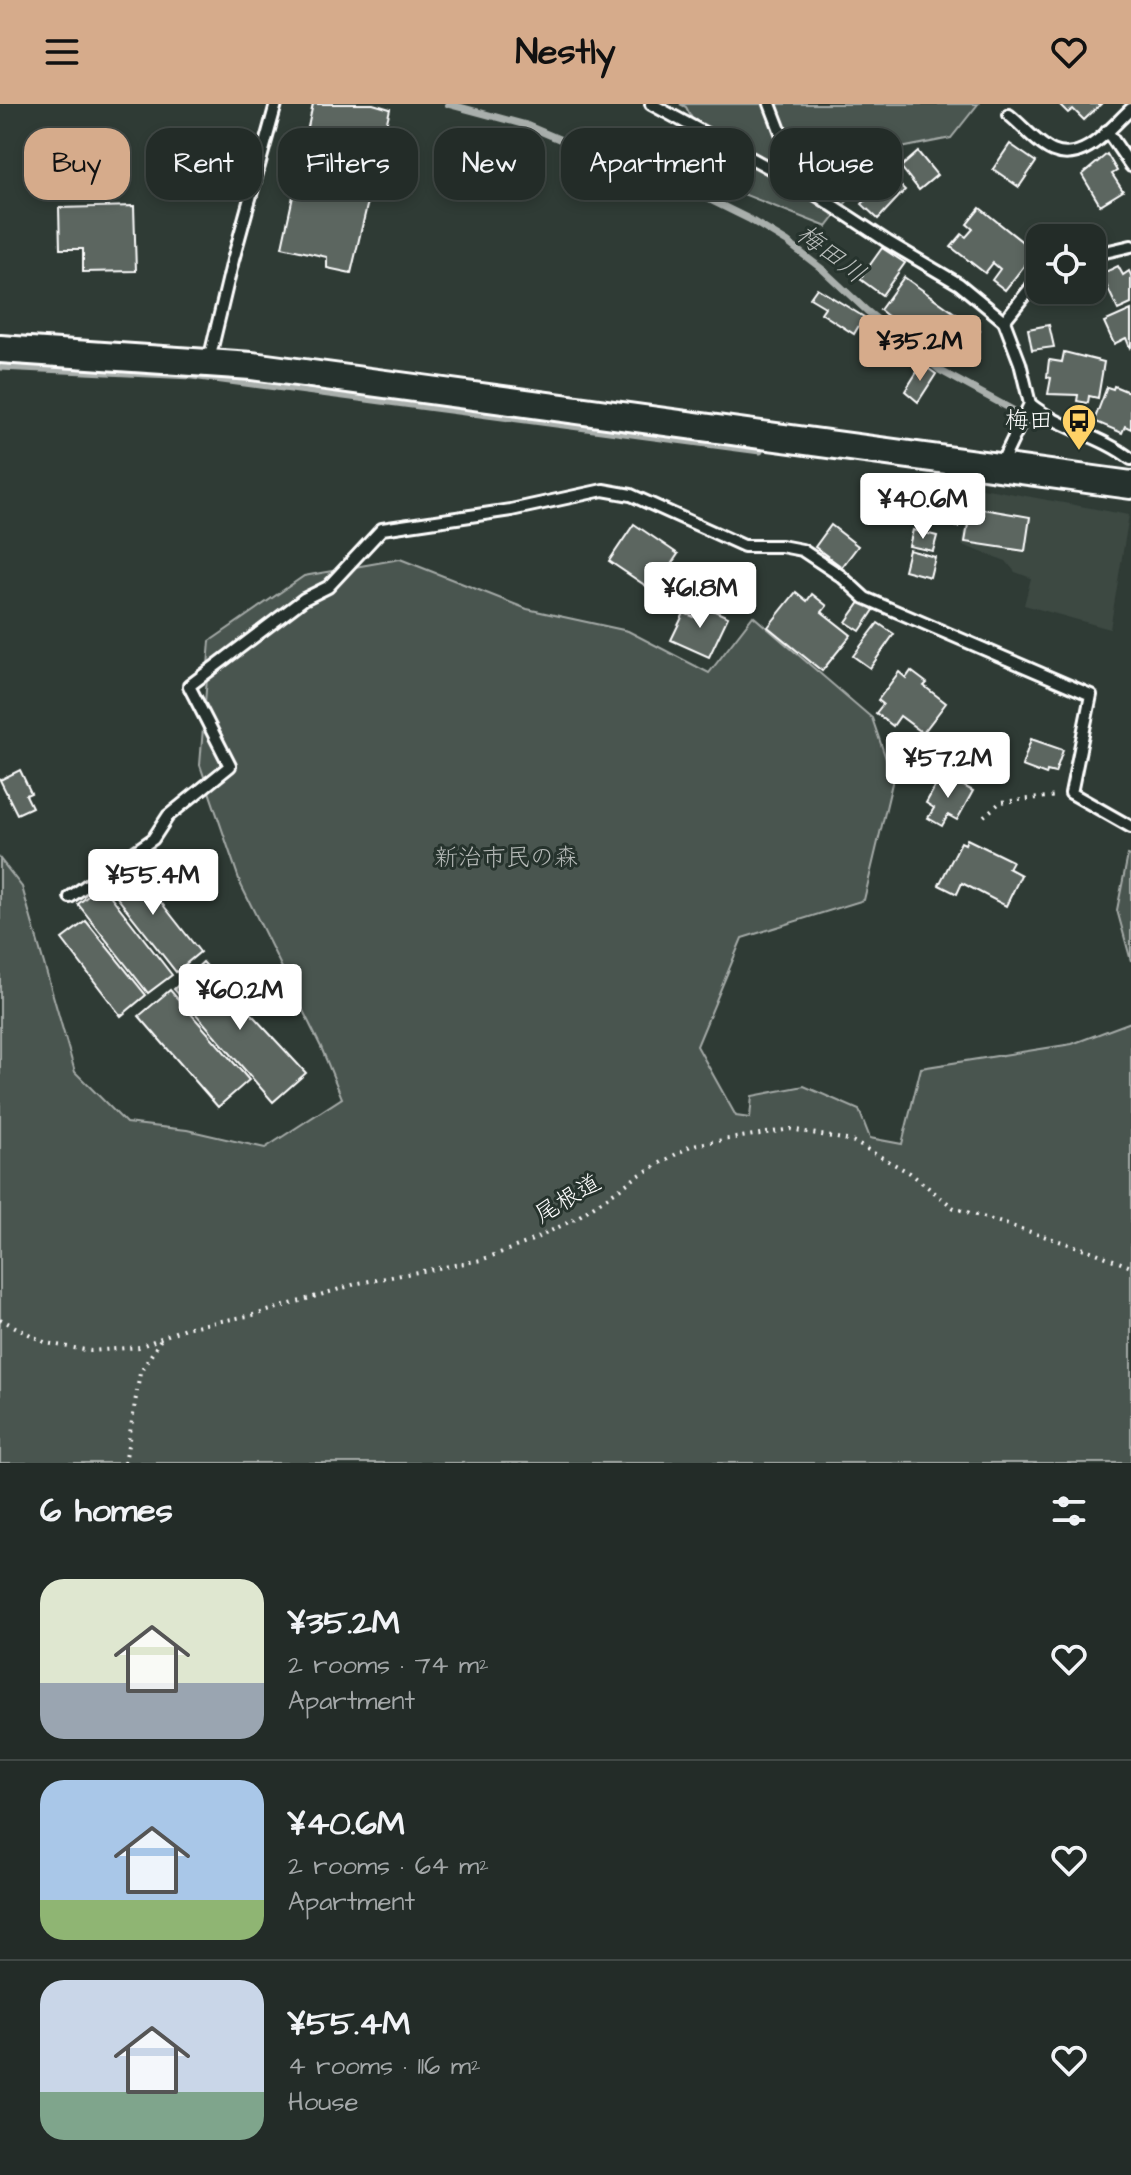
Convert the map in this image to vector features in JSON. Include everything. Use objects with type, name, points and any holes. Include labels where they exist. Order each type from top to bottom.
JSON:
[{"type":"street","points":[[0,349],[268,368],[1131,485]]},
{"type":"lane","points":[[208,362],[276,104]]},
{"type":"lane","points":[[651,104],[770,168]]},
{"type":"lane","points":[[770,104],[779,128]]},
{"type":"lane","points":[[1009,115],[1052,150],[1065,153],[1091,146],[1131,109]]},
{"type":"lane","points":[[1107,131],[1131,166]]},
{"type":"lane","points":[[824,200],[959,284],[1004,321],[1020,363],[1029,405],[1000,466]]},
{"type":"lane","points":[[1106,252],[1131,246]]},
{"type":"lane","points":[[1004,321],[1026,294]]},
{"type":"lane","points":[[1029,405],[1048,419],[1120,451],[1131,459]]},
{"type":"lane","points":[[70,897],[153,839],[168,816],[230,766],[189,686],[304,599],[328,587],[382,529],[511,510],[603,490],[631,495],[744,546],[781,546],[802,550],[841,576],[865,598],[1091,695],[1071,793],[1131,827]]},
{"type":"path","points":[[984,816],[1001,802],[1071,793]]},
{"type":"path","name":"尾根道","points":[[0,1319],[46,1343],[91,1351],[139,1347],[185,1328],[258,1314],[359,1283],[481,1260],[526,1243],[575,1219],[638,1176],[692,1145],[791,1129],[852,1141],[910,1173],[954,1208],[1091,1251],[1131,1267]]},
{"type":"path","points":[[125,1463],[140,1373],[163,1337]]},
{"type":"shaded area","points":[[971,486],[1129,515],[1110,629],[1024,605],[1031,578],[1015,572],[1006,561],[962,545]]},
{"type":"green space","points":[[680,104],[978,104],[951,138],[902,148],[902,128],[770,128],[770,200],[848,200],[827,227],[754,198],[754,128],[697,128],[686,107]]},
{"type":"green space","name":"新治市民の森","points":[[400,559],[527,609],[628,631],[709,673],[753,616],[872,718],[893,779],[864,900],[742,938],[697,1046],[736,1116],[750,1118],[752,1096],[804,1086],[859,1110],[870,1138],[902,1144],[921,1068],[1072,1044],[1131,1022],[1131,1463],[0,1463],[0,859],[22,887],[75,1072],[126,1123],[187,1130],[265,1148],[342,1098],[321,1047],[241,885],[200,765],[210,641],[304,576]]},
{"type":"green space","points":[[1128,855],[1131,856],[1131,961],[1117,910]]},
{"type":"building","points":[[313,104],[373,104],[390,109],[385,128],[308,128]]},
{"type":"building","points":[[1059,104],[1101,104],[1084,120],[1073,109],[1068,113]]},
{"type":"building","points":[[1010,144],[1036,162],[1019,187],[993,169]]},
{"type":"building","points":[[918,152],[937,175],[919,190],[902,166]]},
{"type":"building","points":[[1107,154],[1117,171],[1112,174],[1123,191],[1100,205],[1082,175]]},
{"type":"building","points":[[292,200],[368,200],[351,273],[327,268],[327,257],[282,247]]},
{"type":"building","points":[[866,200],[896,200],[878,219],[862,204]]},
{"type":"building","points":[[134,206],[136,271],[83,272],[83,249],[60,249],[59,208]]},
{"type":"building","points":[[980,208],[1026,245],[1026,263],[1005,290],[992,280],[1000,269],[993,263],[985,273],[951,247],[962,234],[966,237],[973,229],[967,224]]},
{"type":"building","points":[[882,248],[905,263],[882,295],[860,279]]},
{"type":"building","points":[[1118,266],[1123,275],[1129,271],[1131,304],[1118,310],[1106,285],[1106,272]]},
{"type":"building","points":[[904,277],[980,331],[952,366],[880,310]]},
{"type":"building","points":[[817,288],[864,317],[854,334],[821,313],[825,307],[810,298]]},
{"type":"building","points":[[1131,310],[1131,347],[1126,338],[1114,344],[1104,322]]},
{"type":"building","points":[[1049,325],[1054,347],[1032,350],[1028,329]]},
{"type":"building","points":[[875,327],[891,337],[880,353],[865,344]]},
{"type":"building","points":[[1064,352],[1104,362],[1098,398],[1089,396],[1088,403],[1077,401],[1078,395],[1048,394],[1051,378],[1047,377],[1049,360],[1062,362]]},
{"type":"building","points":[[922,364],[936,374],[918,402],[905,391]]},
{"type":"building","points":[[1114,386],[1131,393],[1131,429],[1125,426],[1122,433],[1094,421],[1107,387],[1113,389]]},
{"type":"building","points":[[930,484],[966,493],[958,527],[922,518]]},
{"type":"building","points":[[971,507],[1030,517],[1025,551],[965,542]]},
{"type":"building","points":[[634,524],[678,554],[670,566],[683,575],[672,592],[666,588],[661,596],[609,561]]},
{"type":"building","points":[[831,525],[858,546],[842,567],[815,547]]},
{"type":"building","points":[[913,530],[937,536],[933,551],[909,546]]},
{"type":"building","points":[[909,550],[935,557],[930,577],[904,570]]},
{"type":"building","points":[[796,592],[807,601],[812,594],[827,606],[822,612],[851,635],[822,671],[768,627]]},
{"type":"building","points":[[861,601],[874,610],[860,631],[846,622]]},
{"type":"building","points":[[699,604],[728,617],[709,657],[671,640],[684,613],[694,617]]},
{"type":"building","points":[[878,623],[894,634],[870,668],[853,656]]},
{"type":"building","points":[[911,671],[946,703],[923,733],[900,716],[893,726],[876,713],[883,704],[878,700],[899,672],[906,678]]},
{"type":"building","points":[[1031,739],[1063,750],[1055,773],[1047,771],[1046,775],[1022,766]]},
{"type":"building","points":[[20,770],[31,793],[26,795],[32,807],[17,814],[0,780]]},
{"type":"building","points":[[942,774],[973,791],[957,820],[948,815],[942,826],[928,818],[934,808],[926,803]]},
{"type":"building","points":[[967,839],[1012,861],[1008,868],[1021,875],[1006,906],[962,883],[957,894],[939,885],[961,842],[965,844]]},
{"type":"building","points":[[131,864],[200,952],[176,972],[105,882]]},
{"type":"building","points":[[102,885],[172,975],[148,993],[78,904]]},
{"type":"building","points":[[86,921],[146,995],[121,1016],[62,939]]},
{"type":"building","points":[[203,962],[306,1073],[273,1102],[174,989]]},
{"type":"building","points":[[170,990],[249,1080],[218,1107],[139,1016]]},
{"type":"waterway","name":"梅田川","points":[[448,104],[526,125],[620,165],[668,179],[749,219],[787,242],[822,269],[867,311],[941,371],[1035,422]]},
{"type":"waterway","points":[[0,367],[192,376],[760,451]]},
{"type":"place","name":"梅田","points":[[1079,452]]}]
